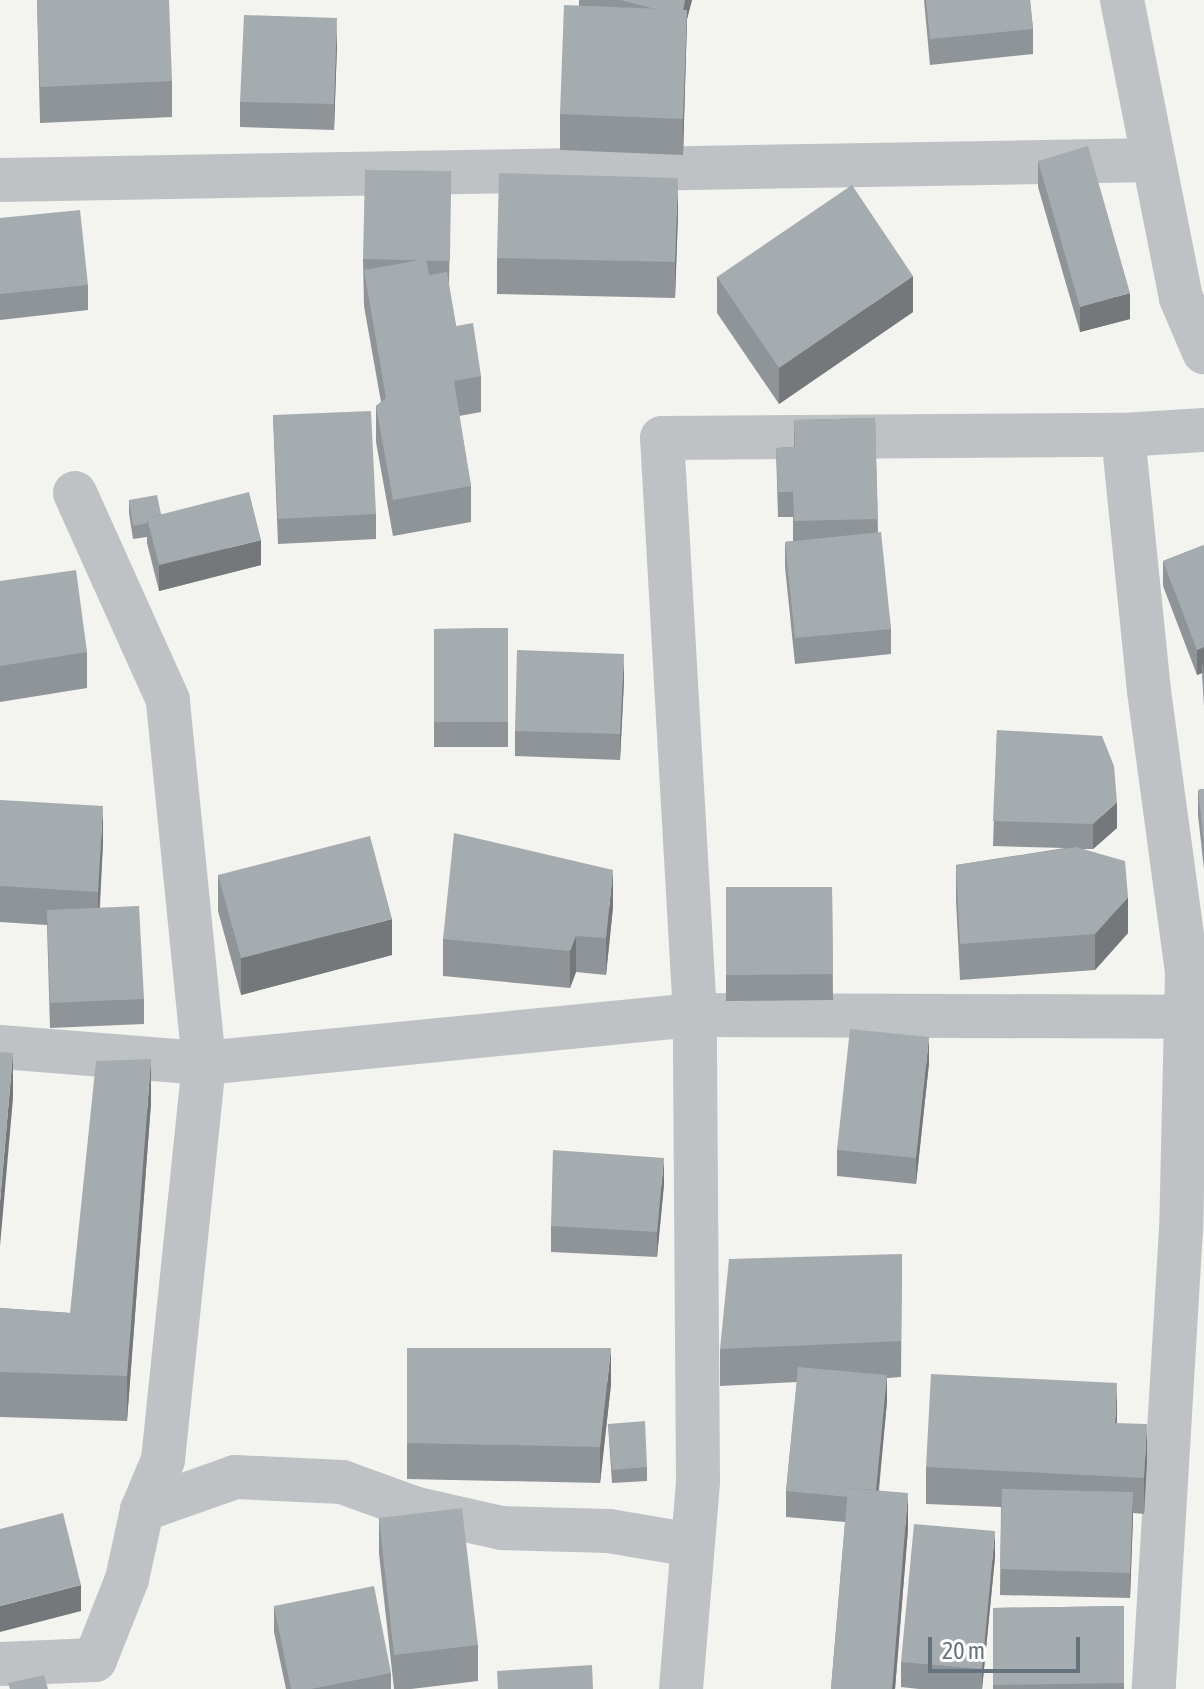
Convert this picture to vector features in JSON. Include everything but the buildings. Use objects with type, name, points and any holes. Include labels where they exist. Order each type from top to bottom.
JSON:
[{"type":"street","points":[[1122,0],[1153,160],[1192,296],[1204,352]]},
{"type":"street","points":[[0,180],[1153,160]]},
{"type":"street","points":[[681,1689],[698,1481],[695,1015],[662,438],[1123,435],[1204,430]]},
{"type":"street","points":[[1123,435],[1149,691],[1187,972],[1181,1229],[1154,1689]]},
{"type":"street","points":[[0,1664],[106,1674],[142,1510],[163,1460],[204,1063],[168,700],[75,493]]},
{"type":"street","points":[[0,1047],[204,1063],[695,1015],[1187,1017]]},
{"type":"street","points":[[142,1510],[235,1477],[342,1482],[417,1509],[501,1528],[609,1531],[692,1545]]}]
